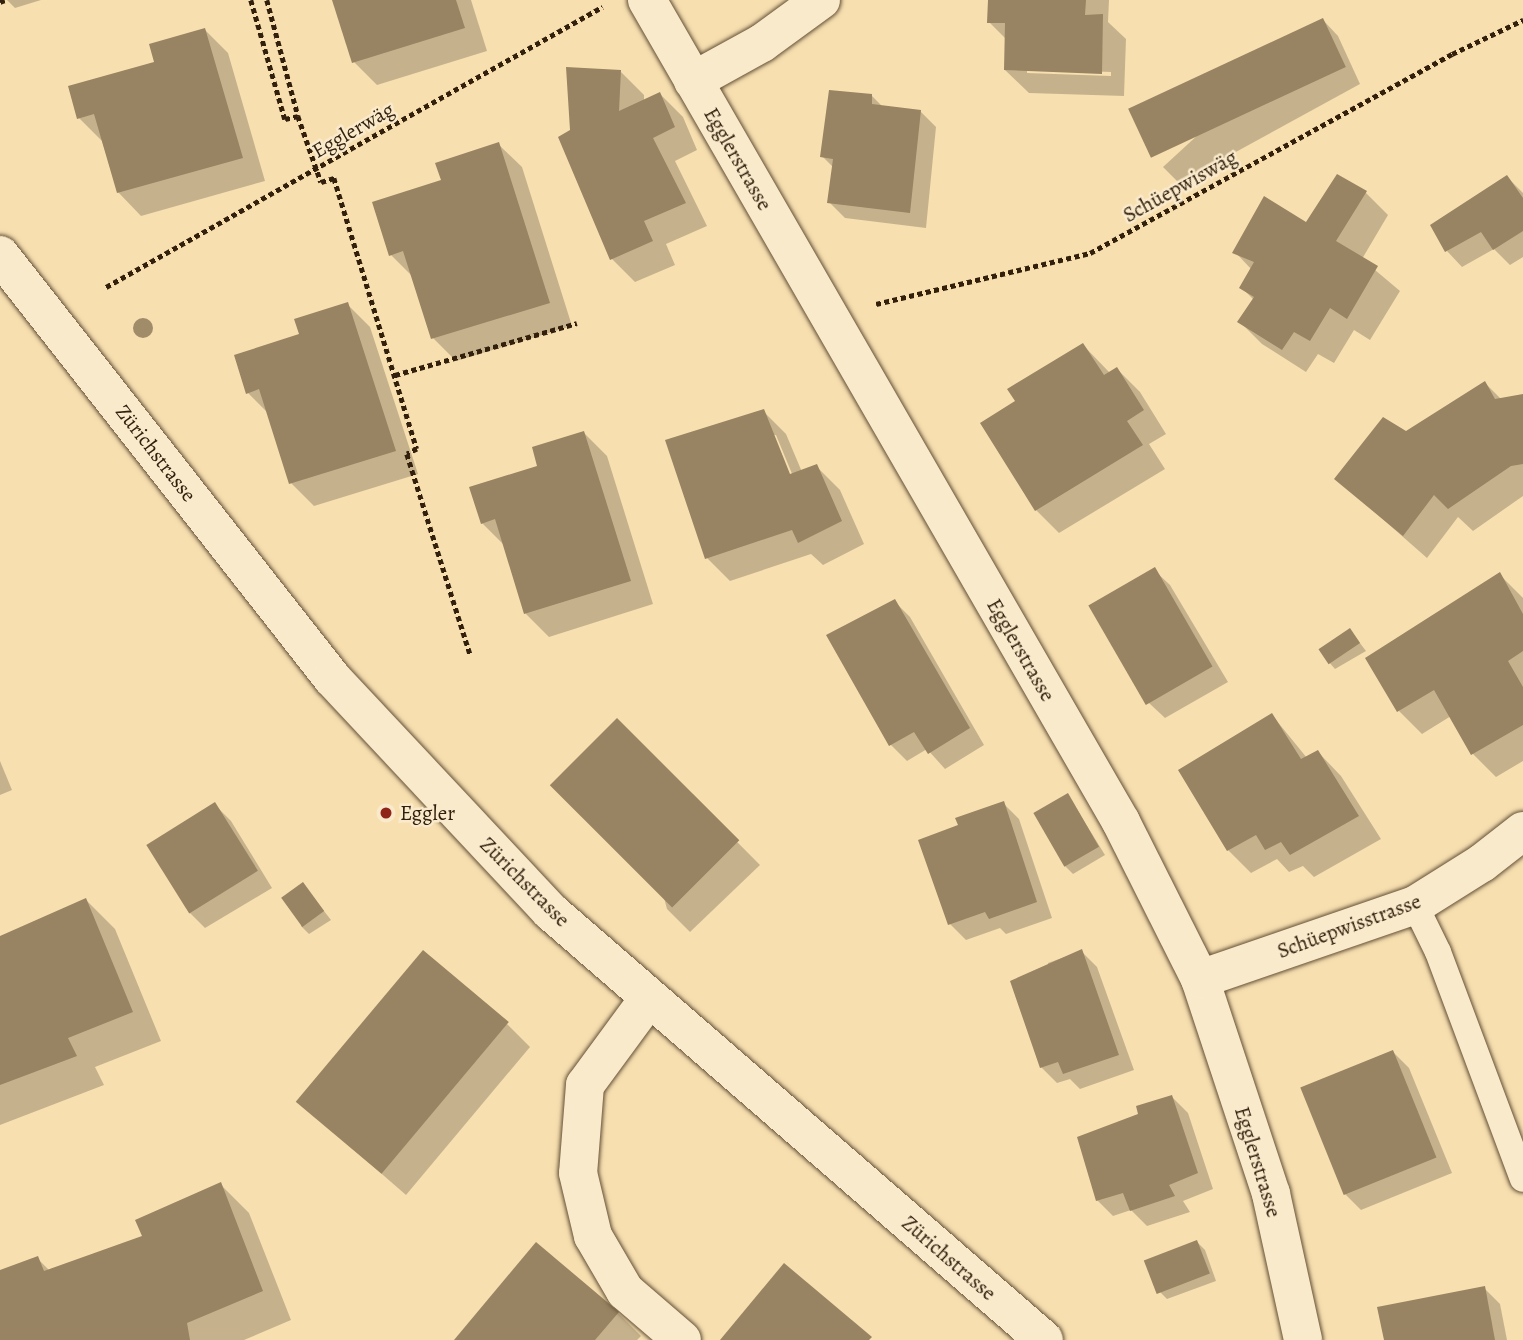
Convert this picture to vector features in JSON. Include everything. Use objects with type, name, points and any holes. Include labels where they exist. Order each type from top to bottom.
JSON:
[{"type":"street","name":"Egglerstrasse","points":[[647,0],[1121,822],[1200,979],[1271,1194],[1303,1340]]},
{"type":"street","points":[[693,81],[762,43],[821,0]]},
{"type":"street","name":"Zürichstrasse","points":[[0,255],[332,678],[550,911],[1044,1340]]},
{"type":"street","name":"Schüepwisstrasse","points":[[1200,979],[1415,905],[1482,863],[1523,831]]},
{"type":"street","points":[[649,998],[585,1085],[578,1173],[593,1236],[625,1291],[682,1340]]},
{"type":"lane","points":[[1415,905],[1438,952],[1523,1179]]},
{"type":"path","points":[[0,2],[5,0]]},
{"type":"path","points":[[251,0],[285,119],[298,116]]},
{"type":"path","points":[[267,0],[298,116],[316,169],[321,182],[334,178],[417,449],[407,454],[470,654]]},
{"type":"path","name":"Egglerwäg","points":[[106,287],[615,0]]},
{"type":"path","name":"Schüepwiswäg","points":[[827,315],[1090,253],[1452,54],[1523,20]]},
{"type":"path","points":[[395,375],[577,323]]},
{"type":"building","points":[[332,0],[456,0],[465,28],[352,63]]},
{"type":"building","points":[[988,0],[1086,0],[1085,15],[1103,14],[1102,74],[1004,70],[1005,23],[987,23]]},
{"type":"building","points":[[1323,18],[1346,67],[1151,158],[1128,109]]},
{"type":"building","points":[[205,28],[243,158],[117,193],[94,114],[77,119],[68,86],[154,62],[149,44]]},
{"type":"building","points":[[566,67],[621,70],[619,111],[660,92],[675,127],[653,138],[686,203],[644,221],[653,241],[610,260],[558,137],[570,130]]},
{"type":"building","points":[[829,90],[872,94],[872,104],[921,110],[910,213],[827,203],[833,159],[820,157]]},
{"type":"building","points":[[499,142],[550,303],[431,339],[403,251],[389,256],[372,202],[441,180],[435,163]]},
{"type":"building","points":[[1337,174],[1367,191],[1336,241],[1378,266],[1347,319],[1330,308],[1310,341],[1294,332],[1282,350],[1237,322],[1254,297],[1239,288],[1254,262],[1232,253],[1264,196],[1306,222]]},
{"type":"building","points":[[1507,175],[1523,198],[1523,231],[1493,250],[1481,232],[1445,252],[1430,225]]},
{"type":"building","points":[[348,302],[396,451],[289,484],[259,389],[246,394],[234,355],[299,334],[294,319]]},
{"type":"building","points":[[1083,343],[1104,375],[1117,367],[1144,410],[1127,421],[1143,445],[1035,511],[980,423],[1015,401],[1007,389]]},
{"type":"building","points":[[1485,381],[1495,399],[1523,394],[1523,464],[1511,466],[1448,509],[1434,495],[1403,536],[1334,479],[1383,417],[1406,431]]},
{"type":"building","points":[[764,409],[790,474],[817,464],[842,521],[798,543],[792,530],[705,559],[665,440]]},
{"type":"building","points":[[584,431],[631,581],[524,614],[495,519],[481,524],[469,487],[537,466],[532,447]]},
{"type":"building","points":[[1155,567],[1212,667],[1146,705],[1088,606]]},
{"type":"building","points":[[1500,572],[1523,614],[1523,651],[1508,661],[1523,687],[1523,725],[1471,755],[1434,690],[1397,712],[1365,658]]},
{"type":"building","points":[[895,599],[970,728],[928,754],[914,732],[889,746],[826,635]]},
{"type":"building","points":[[1350,628],[1360,643],[1329,664],[1318,649]]},
{"type":"building","points":[[1272,713],[1301,759],[1318,750],[1359,816],[1290,855],[1281,842],[1265,850],[1256,835],[1227,851],[1178,770]]},
{"type":"building","points":[[617,718],[739,840],[672,908],[550,785]]},
{"type":"building","points":[[1068,793],[1099,847],[1064,867],[1033,813]]},
{"type":"building","points":[[1004,801],[1037,902],[989,919],[985,912],[948,925],[918,840],[958,825],[955,818]]},
{"type":"building","points":[[215,802],[258,871],[189,914],[146,845]]},
{"type":"building","points":[[303,882],[324,911],[302,927],[281,898]]},
{"type":"building","points":[[86,898],[133,1012],[68,1038],[77,1056],[0,1085],[0,936]]},
{"type":"building","points":[[1082,949],[1119,1055],[1063,1074],[1058,1062],[1040,1068],[1010,981]]},
{"type":"building","points":[[423,950],[509,1022],[382,1174],[296,1102]]},
{"type":"building","points":[[1393,1050],[1436,1158],[1344,1195],[1300,1087]]},
{"type":"building","points":[[1172,1095],[1198,1173],[1169,1185],[1175,1196],[1130,1211],[1123,1193],[1096,1201],[1077,1137],[1138,1114],[1136,1106]]},
{"type":"building","points":[[221,1182],[263,1291],[187,1323],[190,1340],[0,1340],[0,1270],[38,1256],[44,1271],[142,1236],[135,1220]]},
{"type":"building","points":[[1197,1240],[1210,1274],[1157,1294],[1144,1260]]},
{"type":"building","points":[[536,1242],[619,1312],[595,1340],[454,1340]]},
{"type":"building","points":[[784,1263],[872,1337],[869,1340],[720,1340]]},
{"type":"building","points":[[1485,1286],[1495,1340],[1384,1340],[1377,1307]]},
{"type":"place","name":"Eggler","points":[[386,813]]}]
